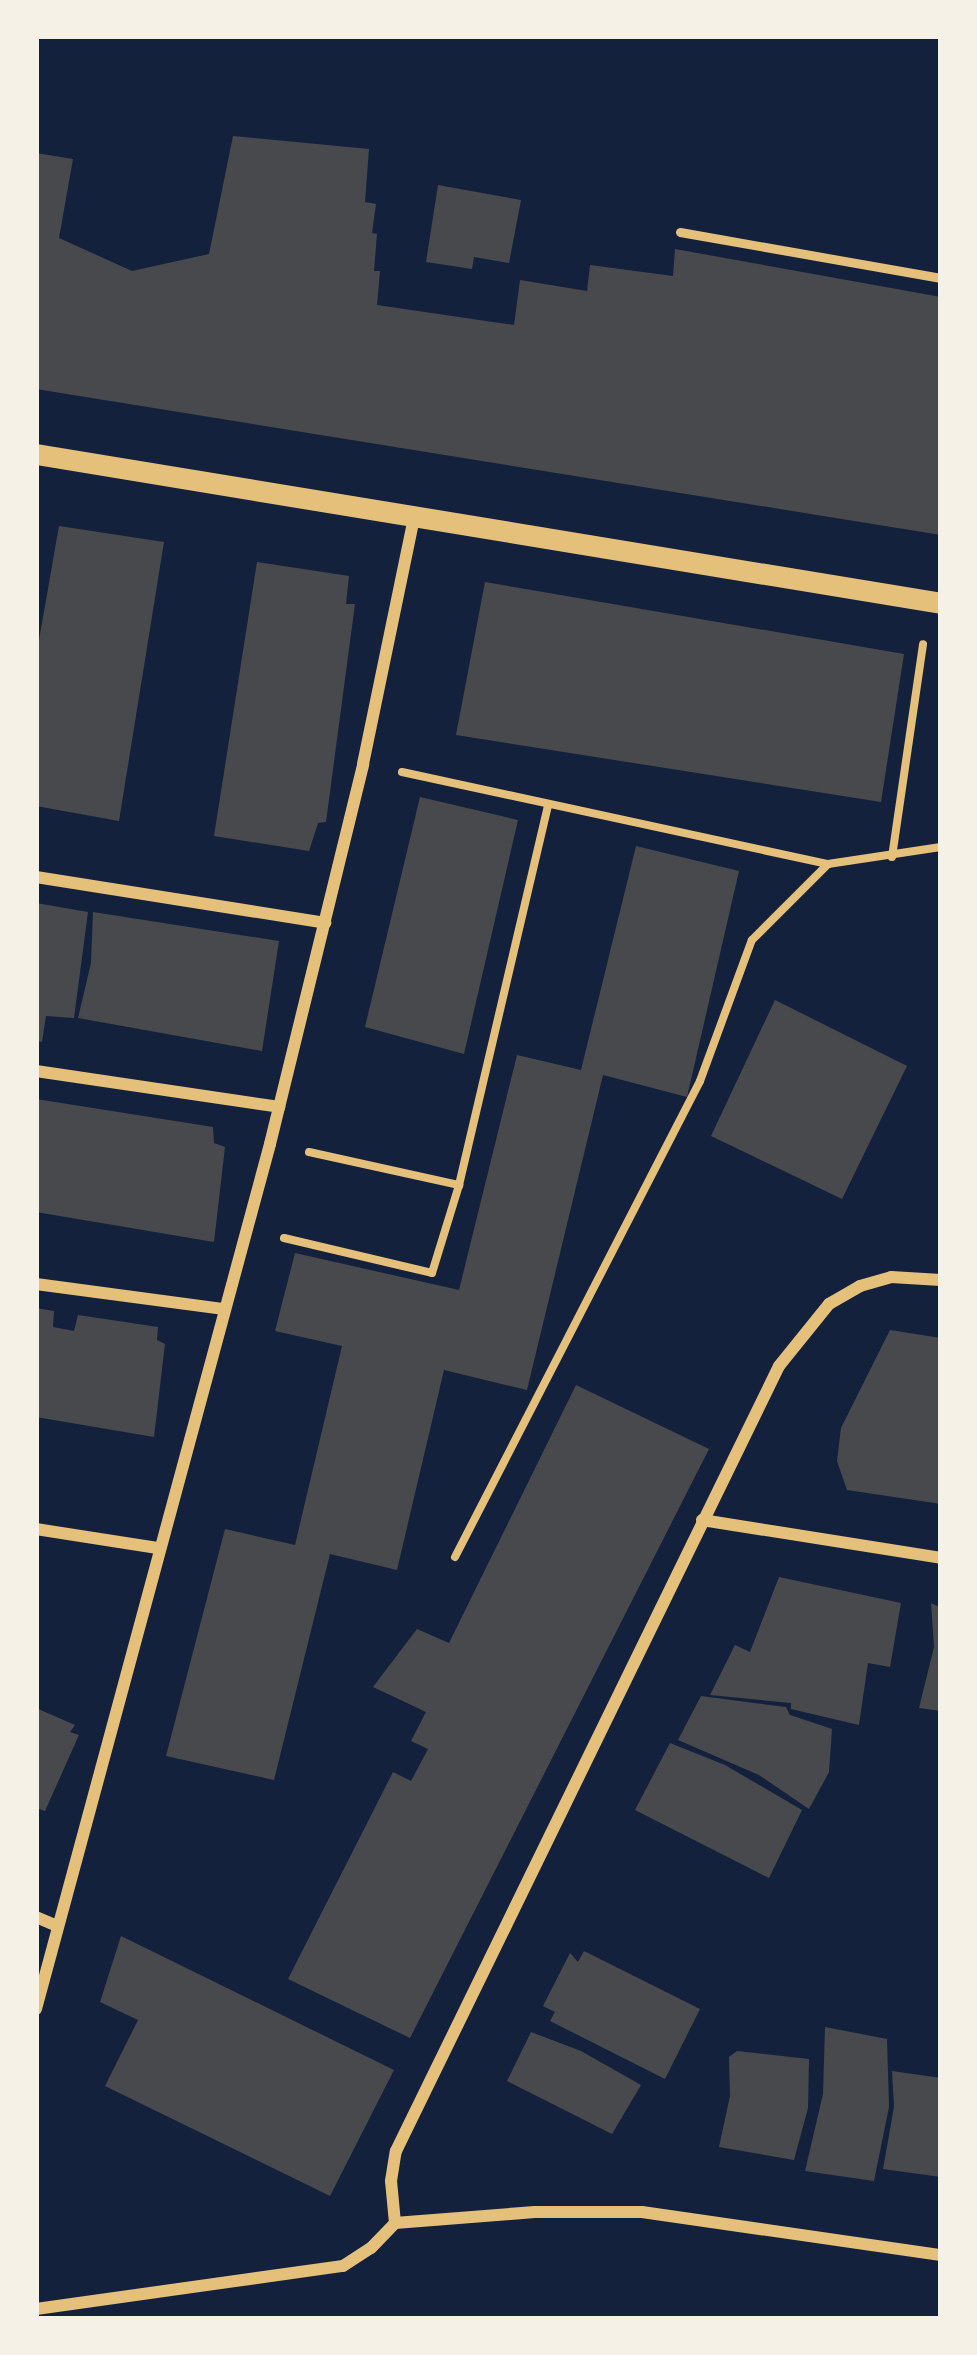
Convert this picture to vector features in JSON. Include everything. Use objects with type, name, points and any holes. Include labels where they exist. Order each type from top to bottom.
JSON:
[{"type":"street","points":[[36,454],[935,602]]},
{"type":"street","points":[[36,2009],[270,1144],[363,764],[414,518]]},
{"type":"street","points":[[36,878],[325,923]]},
{"type":"street","points":[[36,1072],[279,1107]]},
{"type":"street","points":[[395,2223],[396,2151],[702,1520],[802,1331],[829,1304],[860,1286],[891,1277],[941,1280]]},
{"type":"street","points":[[36,1284],[224,1309]]},
{"type":"street","points":[[702,1520],[941,1558]]},
{"type":"street","points":[[36,1529],[158,1548]]},
{"type":"street","points":[[36,1917],[58,1926]]},
{"type":"street","points":[[44,2308],[343,2266],[371,2248],[395,2223],[536,2212],[642,2212],[941,2255]]},
{"type":"lane","points":[[680,232],[941,278]]},
{"type":"path","points":[[892,856],[935,602]]},
{"type":"path","points":[[363,764],[828,864],[941,847]]},
{"type":"path","points":[[246,1229],[432,1273],[459,1185],[548,805]]},
{"type":"path","points":[[455,1557],[700,1081],[752,940],[828,864]]},
{"type":"path","points":[[270,1144],[459,1185]]},
{"type":"building","points":[[233,136],[369,149],[365,202],[376,204],[372,233],[377,234],[374,271],[380,271],[377,305],[514,325],[520,280],[587,291],[590,265],[673,276],[675,249],[941,297],[941,535],[36,389],[36,153],[73,159],[59,238],[132,271],[209,254]]},
{"type":"building","points":[[438,185],[521,200],[509,263],[474,257],[472,269],[426,262]]},
{"type":"building","points":[[59,526],[164,542],[119,821],[36,806],[36,657]]},
{"type":"building","points":[[257,562],[349,576],[346,604],[355,604],[326,822],[318,823],[309,851],[214,836]]},
{"type":"building","points":[[485,582],[904,654],[881,802],[456,735]]},
{"type":"building","points":[[420,797],[518,820],[464,1054],[365,1027]]},
{"type":"building","points":[[636,846],[739,871],[687,1097],[603,1075],[527,1390],[444,1370],[397,1570],[330,1554],[274,1780],[166,1756],[225,1529],[295,1545],[342,1346],[275,1331],[295,1253],[459,1290],[517,1055],[581,1070]]},
{"type":"building","points":[[36,903],[88,912],[74,1018],[46,1016],[42,1042],[36,1041]]},
{"type":"building","points":[[93,912],[279,941],[262,1051],[78,1018],[91,963]]},
{"type":"building","points":[[775,1000],[907,1066],[842,1199],[711,1136]]},
{"type":"building","points":[[36,1099],[213,1127],[214,1143],[225,1147],[214,1242],[36,1212]]},
{"type":"building","points":[[36,1308],[54,1311],[53,1327],[74,1331],[78,1315],[158,1327],[157,1340],[165,1344],[154,1437],[36,1417]]},
{"type":"building","points":[[890,1330],[941,1338],[941,1504],[847,1490],[837,1461],[841,1428]]},
{"type":"building","points":[[576,1385],[709,1449],[410,2038],[288,1979],[393,1772],[411,1781],[428,1749],[411,1741],[426,1712],[373,1687],[417,1629],[449,1643]]},
{"type":"building","points":[[779,1577],[901,1603],[890,1667],[868,1663],[859,1725],[791,1709],[791,1703],[710,1695],[735,1645],[750,1652]]},
{"type":"building","points":[[931,1603],[941,1608],[941,1711],[919,1708],[934,1647]]},
{"type":"building","points":[[701,1696],[786,1707],[790,1715],[832,1729],[829,1772],[809,1809],[759,1775],[678,1740]]},
{"type":"building","points":[[36,1708],[75,1725],[70,1732],[79,1735],[45,1811],[36,1808]]},
{"type":"building","points":[[670,1743],[725,1765],[802,1810],[769,1878],[635,1810]]},
{"type":"building","points":[[121,1936],[394,2070],[330,2196],[105,2086],[138,2020],[100,2002]]},
{"type":"building","points":[[584,1951],[700,2009],[665,2079],[550,2021],[555,2012],[543,2006],[570,1953],[578,1962]]},
{"type":"building","points":[[825,2027],[887,2039],[889,2107],[874,2181],[805,2171],[823,2094]]},
{"type":"building","points":[[531,2032],[581,2051],[641,2085],[612,2134],[507,2081]]},
{"type":"building","points":[[737,2051],[809,2059],[808,2108],[794,2160],[719,2147],[730,2096],[729,2057]]},
{"type":"building","points":[[892,2071],[941,2078],[941,2177],[883,2169],[894,2107]]}]
